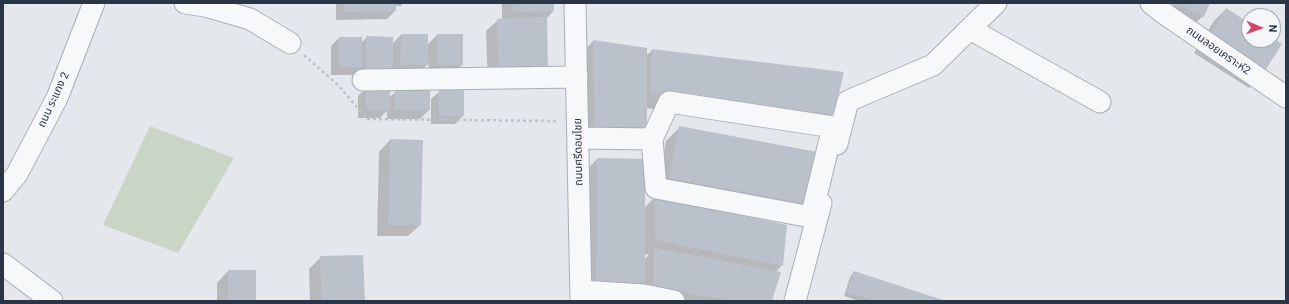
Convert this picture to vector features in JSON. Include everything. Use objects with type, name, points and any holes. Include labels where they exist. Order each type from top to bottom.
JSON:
[{"type":"street","name":"ถนน ระแกง 2","points":[[3,191],[17,174],[57,98],[94,3]]},
{"type":"street","points":[[185,3],[205,6],[250,19],[290,43]]},
{"type":"street","name":"ถนนศรีดอนไชย","points":[[575,3],[581,296]]},
{"type":"street","points":[[795,301],[848,101],[933,65],[996,3]]},
{"type":"street","name":"ถนนลอยเคราะห์2","points":[[1151,3],[1286,97]]},
{"type":"street","points":[[970,29],[1100,102]]},
{"type":"street","points":[[363,80],[577,76]]},
{"type":"street","points":[[669,102],[833,127],[811,217],[656,188],[652,139],[669,102]]},
{"type":"street","points":[[578,130],[652,139]]},
{"type":"street","points":[[3,264],[52,301]]},
{"type":"street","points":[[581,296],[644,295],[674,301]]},
{"type":"path","points":[[290,43],[339,86],[368,119],[578,130]]},
{"type":"green space","points":[[150,126],[234,158],[178,253],[103,225]]},
{"type":"building","points":[[344,3],[396,3],[396,11],[344,12]]},
{"type":"building","points":[[513,3],[554,3],[554,11],[513,12]]},
{"type":"building","points":[[1179,3],[1210,3],[1204,17],[1179,5]]},
{"type":"building","points":[[1226,8],[1241,18],[1241,48],[1279,48],[1261,77],[1205,41]]},
{"type":"building","points":[[547,17],[548,75],[499,76],[497,19]]},
{"type":"building","points":[[401,34],[428,34],[428,65],[400,65]]},
{"type":"building","points":[[437,34],[463,34],[463,65],[437,65]]},
{"type":"building","points":[[366,36],[393,37],[393,69],[366,69]]},
{"type":"building","points":[[339,37],[362,37],[362,67],[339,67]]},
{"type":"building","points":[[593,40],[647,48],[647,133],[595,132]]},
{"type":"building","points":[[652,49],[844,72],[834,114],[651,94]]},
{"type":"building","points":[[366,87],[390,87],[390,110],[366,110]]},
{"type":"building","points":[[395,90],[430,90],[430,110],[395,110]]},
{"type":"building","points":[[439,90],[464,90],[464,116],[439,116]]},
{"type":"building","points":[[679,126],[817,152],[807,204],[669,178]]},
{"type":"building","points":[[390,139],[423,140],[421,225],[388,225]]},
{"type":"building","points":[[597,158],[645,159],[645,283],[596,282]]},
{"type":"building","points":[[654,197],[787,225],[783,266],[656,240]]},
{"type":"building","points":[[654,248],[781,272],[772,301],[732,301],[654,287]]},
{"type":"building","points":[[363,255],[365,301],[322,301],[320,256]]},
{"type":"building","points":[[228,270],[256,270],[256,301],[228,301]]},
{"type":"building","points":[[854,271],[946,301],[876,301],[847,292]]}]
